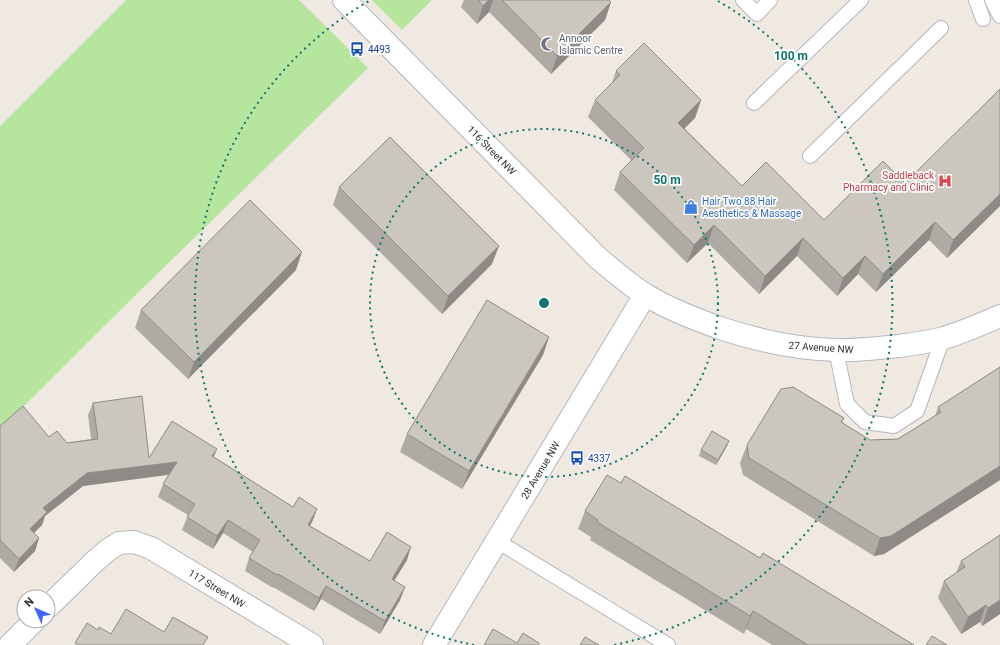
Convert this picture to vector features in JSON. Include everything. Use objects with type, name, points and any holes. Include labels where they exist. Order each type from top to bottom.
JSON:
[{"type":"street","name":"116 Street NW","points":[[344,0],[587,247],[617,274],[645,295]]},
{"type":"street","name":"27 Avenue NW","points":[[645,295],[696,320],[740,334],[774,343],[806,348],[836,350],[867,349],[919,343],[943,338],[1000,316]]},
{"type":"street","name":"28 Avenue NW","points":[[434,645],[645,295]]},
{"type":"street","name":"117 Street NW","points":[[56,599],[108,550],[119,543],[134,542],[151,548],[312,645]]},
{"type":"street","points":[[10,645],[26,629]]},
{"type":"lane","points":[[743,0],[757,14],[770,0]]},
{"type":"lane","points":[[754,103],[861,0]]},
{"type":"lane","points":[[976,0],[983,19]]},
{"type":"lane","points":[[992,0],[1000,16]]},
{"type":"lane","points":[[810,156],[942,28]]},
{"type":"lane","points":[[836,350],[847,404],[865,422],[894,426],[917,411],[943,338]]},
{"type":"lane","points":[[497,541],[668,645]]},
{"type":"green space","points":[[126,0],[299,0],[368,68],[0,430],[0,126]]},
{"type":"green space","points":[[372,0],[432,0],[402,30]]},
{"type":"building","points":[[478,0],[489,0],[483,6]]},
{"type":"building","points":[[502,0],[609,0],[611,2],[557,56]]},
{"type":"building","points":[[644,43],[701,100],[678,123],[742,186],[766,162],[824,220],[883,161],[905,183],[1000,89],[1000,194],[953,240],[935,222],[883,274],[865,256],[843,278],[803,238],[765,276],[714,225],[694,245],[620,172],[644,148],[595,100],[620,75],[616,71]]},
{"type":"building","points":[[390,137],[499,246],[448,296],[339,187]]},
{"type":"building","points":[[250,200],[302,252],[194,362],[141,310]]},
{"type":"building","points":[[487,300],[549,337],[469,471],[407,434]]},
{"type":"building","points":[[1000,367],[1000,466],[891,536],[880,538],[749,458],[747,445],[781,389],[793,387],[844,418],[841,422],[870,440],[898,439],[941,412],[938,407]]},
{"type":"building","points":[[142,396],[149,458],[172,421],[217,449],[212,456],[293,507],[299,497],[317,509],[308,525],[370,561],[387,532],[411,547],[392,579],[405,587],[385,621],[326,586],[319,598],[249,558],[260,540],[228,520],[217,536],[187,517],[195,504],[163,484],[177,462],[87,473],[43,508],[47,512],[30,529],[39,538],[19,559],[0,540],[0,426],[23,406],[49,437],[57,431],[67,443],[98,439],[93,403]]},
{"type":"building","points":[[712,431],[729,441],[718,460],[701,450]]},
{"type":"building","points":[[607,475],[621,483],[625,476],[760,558],[763,553],[914,645],[808,645],[753,611],[750,616],[597,522],[598,520],[585,511]]},
{"type":"building","points":[[1000,535],[1000,600],[988,608],[986,605],[968,617],[944,581],[965,567],[961,561]]},
{"type":"building","points":[[126,609],[164,632],[173,617],[208,637],[203,645],[78,645],[75,643],[87,623],[98,630],[99,627],[111,634]]},
{"type":"building","points":[[493,629],[517,643],[523,633],[539,643],[538,645],[484,645]]},
{"type":"building","points":[[932,636],[947,645],[926,645]]},
{"type":"building","points":[[585,637],[599,645],[580,645]]},
{"type":"place","name":"Annoor Islamic Centre","points":[[548,44]]},
{"type":"place","name":"4493","points":[[357,49]]},
{"type":"place","name":"Saddleback Pharmacy and Clinic","points":[[945,181]]},
{"type":"place","name":"Hair Two 88 Hair Aesthetics & Massage","points":[[691,207]]},
{"type":"place","name":"4337","points":[[577,458]]}]
